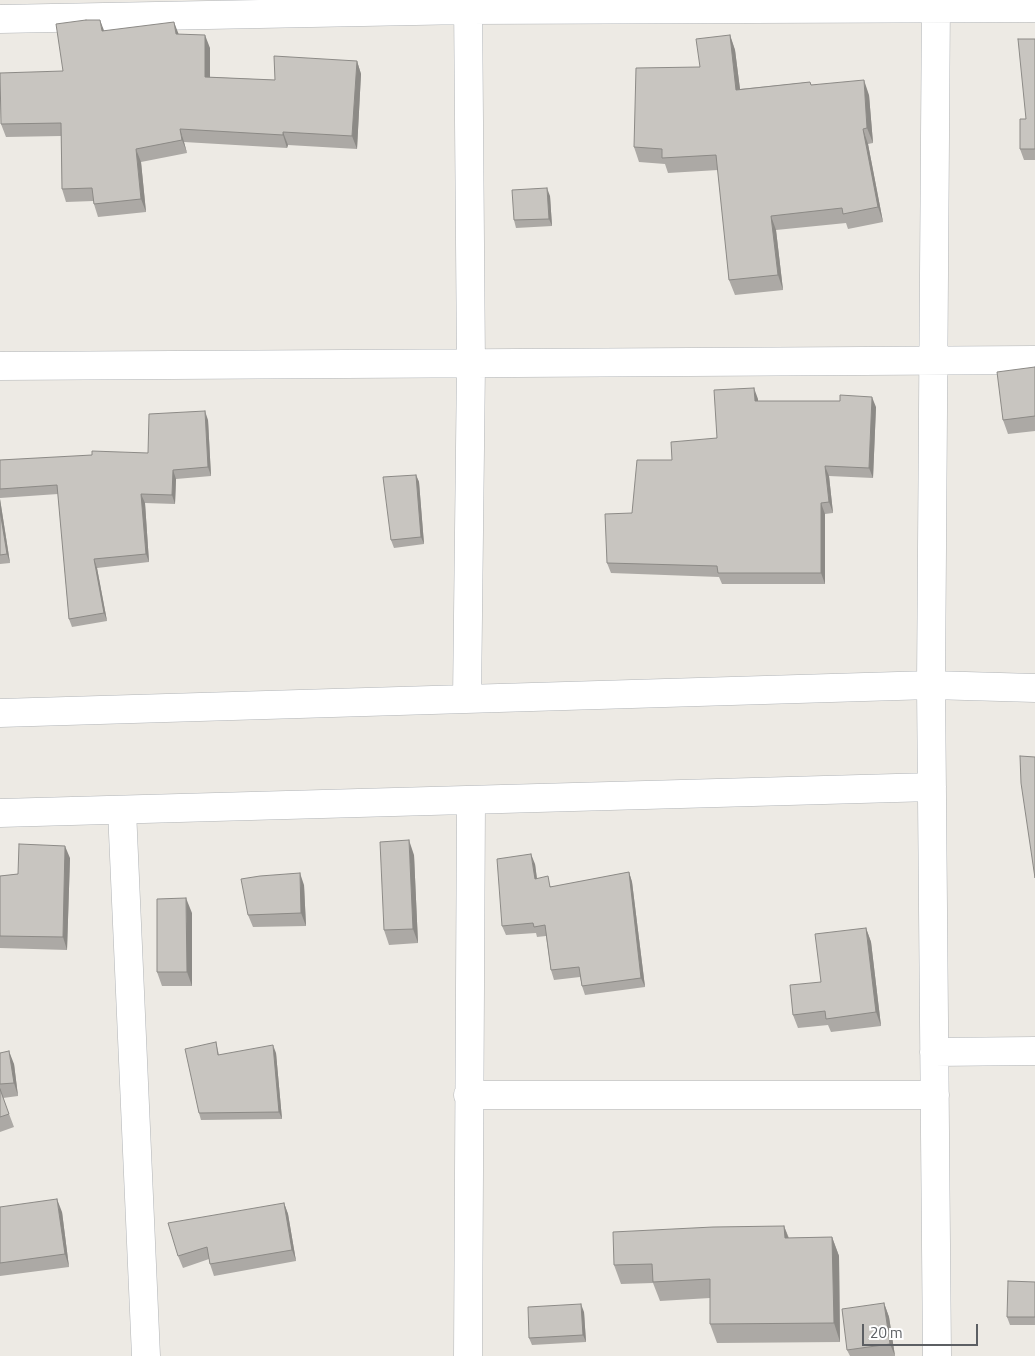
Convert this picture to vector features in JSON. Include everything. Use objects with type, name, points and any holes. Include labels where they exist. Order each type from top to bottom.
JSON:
[{"type":"street","points":[[936,4],[931,685],[937,1356]]},
{"type":"street","points":[[0,19],[468,5],[936,4],[1035,8]]},
{"type":"street","points":[[467,699],[471,364],[468,5]]},
{"type":"street","points":[[0,366],[1035,360]]},
{"type":"street","points":[[0,713],[931,685],[1035,688]]},
{"type":"street","points":[[0,813],[932,787]]},
{"type":"street","points":[[468,1356],[471,801]]},
{"type":"street","points":[[122,810],[146,1356]]},
{"type":"street","points":[[934,1052],[1035,1050]]},
{"type":"street","points":[[468,1095],[934,1095]]},
{"type":"building","points":[[100,20],[102,31],[174,22],[176,34],[205,35],[205,77],[275,80],[274,56],[357,61],[352,136],[283,132],[283,135],[180,129],[182,140],[136,149],[141,199],[94,204],[92,188],[62,189],[61,123],[1,124],[0,73],[63,71],[56,24]]},
{"type":"building","points":[[730,35],[736,90],[810,82],[811,85],[864,80],[867,128],[863,129],[878,207],[843,214],[842,208],[771,216],[778,275],[729,280],[716,155],[662,158],[662,149],[634,147],[636,68],[700,67],[696,39]]},
{"type":"building","points":[[1018,39],[1035,39],[1035,149],[1020,149],[1020,119],[1026,119]]},
{"type":"building","points":[[547,188],[549,219],[514,220],[512,190]]},
{"type":"building","points":[[1035,367],[1035,416],[1003,420],[997,372]]},
{"type":"building","points":[[754,388],[755,401],[840,401],[840,395],[872,397],[869,468],[825,466],[829,502],[821,503],[821,573],[718,573],[717,566],[607,563],[605,514],[632,513],[637,460],[672,460],[671,442],[717,438],[714,390]]},
{"type":"building","points":[[205,411],[208,467],[173,470],[172,495],[141,494],[146,554],[94,559],[104,613],[69,619],[57,485],[0,489],[0,460],[92,455],[92,451],[148,453],[149,414]]},
{"type":"building","points":[[416,475],[421,537],[391,540],[383,477]]},
{"type":"building","points":[[0,511],[7,554],[0,555]]},
{"type":"building","points":[[1020,756],[1035,757],[1035,878],[1021,783]]},
{"type":"building","points":[[409,840],[413,929],[384,930],[380,842]]},
{"type":"building","points":[[19,844],[65,846],[63,937],[0,936],[0,876],[18,874]]},
{"type":"building","points":[[531,854],[535,879],[548,876],[550,887],[629,872],[641,978],[582,986],[579,967],[551,970],[545,925],[534,927],[533,923],[502,926],[497,859]]},
{"type":"building","points":[[300,873],[301,913],[248,915],[241,879]]},
{"type":"building","points":[[186,898],[187,972],[157,972],[157,899]]},
{"type":"building","points":[[866,928],[876,1012],[826,1019],[825,1011],[793,1015],[790,985],[821,982],[815,934]]},
{"type":"building","points":[[216,1042],[218,1055],[273,1045],[279,1112],[199,1113],[185,1049]]},
{"type":"building","points":[[9,1051],[14,1083],[0,1084],[0,1053]]},
{"type":"building","points":[[0,1089],[9,1114],[0,1117]]},
{"type":"building","points":[[57,1199],[65,1254],[0,1263],[0,1207]]},
{"type":"building","points":[[284,1203],[292,1250],[210,1264],[207,1247],[178,1256],[168,1223]]},
{"type":"building","points":[[784,1226],[785,1238],[832,1237],[834,1323],[710,1324],[710,1279],[653,1282],[652,1264],[614,1265],[613,1232]]},
{"type":"building","points":[[1008,1281],[1035,1282],[1035,1317],[1007,1317]]},
{"type":"building","points":[[884,1303],[890,1344],[847,1350],[842,1309]]},
{"type":"building","points":[[581,1304],[583,1335],[529,1338],[528,1307]]}]
